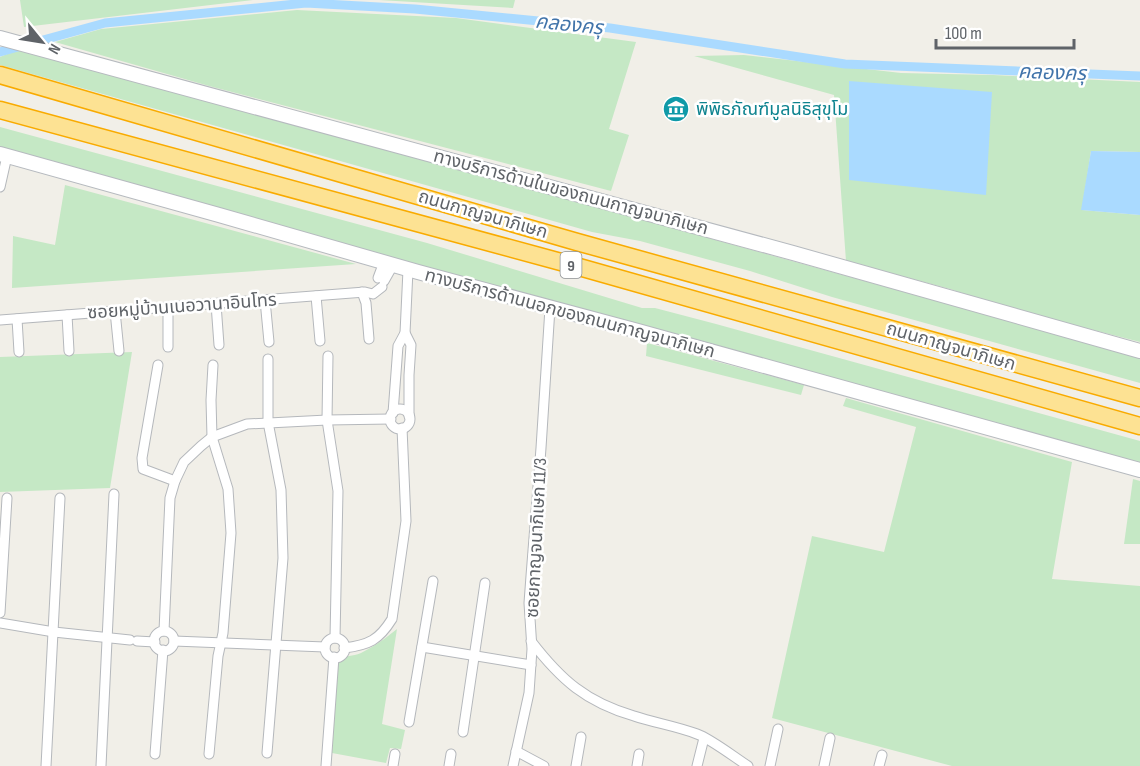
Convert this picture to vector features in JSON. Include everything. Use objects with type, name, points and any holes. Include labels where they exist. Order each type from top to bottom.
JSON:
[{"type":"highway","name":"ถนนกาญจนาภิเษก","points":[[0,75],[577,242],[1140,398]]},
{"type":"highway","name":"ถนนกาญจนาภิเษก","points":[[0,110],[572,266],[1140,426]]},
{"type":"main road","name":"ทางบริการด้านในของถนนกาญจนาภิเษก","points":[[0,38],[665,218],[1140,351]]},
{"type":"main road","name":"ทางบริการด้านนอกของถนนกาญจนาภิเษก","points":[[3,155],[408,270],[1140,470]]},
{"type":"street","points":[[0,187],[3,155]]},
{"type":"street","name":"ซอยหมู่บ้านเนอวานาอินโทร","points":[[0,320],[363,292],[379,283],[388,263]]},
{"type":"street","points":[[405,333],[411,345],[409,423],[402,428],[394,426],[392,416],[398,346],[405,333],[408,270]]},
{"type":"street","points":[[363,292],[369,339]]},
{"type":"street","points":[[316,296],[320,341]]},
{"type":"street","points":[[265,300],[268,342]]},
{"type":"street","points":[[216,304],[219,345]]},
{"type":"street","points":[[168,307],[168,347]]},
{"type":"street","name":"ซอยกาญจนาภิเษก 11/3","points":[[513,766],[529,693],[531,641],[529,603],[550,308]]},
{"type":"street","points":[[115,311],[119,351]]},
{"type":"street","points":[[66,315],[69,351]]},
{"type":"street","points":[[17,319],[19,352]]},
{"type":"street","points":[[328,357],[327,420],[338,490],[335,638]]},
{"type":"street","points":[[267,753],[283,558],[281,490],[268,422],[268,359]]},
{"type":"street","points":[[158,365],[142,458],[143,469],[175,481]]},
{"type":"street","points":[[209,754],[218,656],[223,633],[231,533],[228,489],[212,438],[213,365]]},
{"type":"street","points":[[164,631],[170,498],[184,462],[201,446],[212,438],[247,424],[392,416],[397,410],[403,410],[409,416]]},
{"type":"street","points":[[344,648],[359,646],[374,640],[384,632],[392,619],[406,521],[402,428]]},
{"type":"street","points":[[101,766],[114,494]]},
{"type":"street","points":[[0,613],[7,498]]},
{"type":"street","points":[[46,766],[60,498]]},
{"type":"street","points":[[409,722],[433,581]]},
{"type":"street","points":[[463,732],[485,583]]},
{"type":"street","points":[[0,622],[54,632],[155,642]]},
{"type":"street","points":[[164,631],[170,633],[174,641],[169,649],[163,650],[157,647],[155,638],[158,633],[164,631]]},
{"type":"street","points":[[335,638],[343,642],[344,648],[340,656],[334,657],[327,653],[325,647],[327,642],[335,638]]},
{"type":"street","points":[[174,641],[325,647]]},
{"type":"street","points":[[531,641],[547,662],[569,684],[592,699],[631,716],[699,734],[748,766]]},
{"type":"street","points":[[422,647],[531,665]]},
{"type":"street","points":[[155,754],[163,650]]},
{"type":"street","points":[[326,766],[334,657]]},
{"type":"street","points":[[770,766],[778,729]]},
{"type":"street","points":[[576,766],[581,737]]},
{"type":"street","points":[[696,766],[704,738]]},
{"type":"street","points":[[824,766],[830,738]]},
{"type":"street","points":[[516,751],[544,766]]},
{"type":"street","points":[[393,766],[395,753]]},
{"type":"street","points":[[449,766],[451,754]]},
{"type":"street","points":[[637,766],[639,754]]},
{"type":"street","points":[[879,766],[882,754]]},
{"type":"green space","points":[[20,0],[253,0],[24,27]]},
{"type":"green space","points":[[379,0],[515,0],[513,8]]},
{"type":"green space","points":[[297,10],[456,18],[636,42],[609,129],[629,135],[611,191],[209,86],[55,42],[101,29]]},
{"type":"green space","points":[[19,49],[1140,358],[1140,383],[832,297],[750,271],[640,241],[592,232],[0,65],[0,57]]},
{"type":"green space","points":[[744,55],[901,73],[1140,82],[1140,152],[1091,151],[1082,210],[1140,215],[1140,342],[1001,306],[950,289],[846,261],[834,95],[694,56]]},
{"type":"green space","points":[[0,127],[427,243],[642,308],[655,308],[716,324],[1140,441],[1140,466],[0,149]]},
{"type":"green space","points":[[65,185],[356,264],[12,288],[13,236],[55,245]]},
{"type":"green space","points":[[647,343],[804,385],[801,395],[646,356]]},
{"type":"green space","points":[[132,352],[110,488],[0,492],[0,357]]},
{"type":"green space","points":[[846,398],[1072,462],[1052,579],[1140,586],[1140,766],[952,766],[772,718],[812,536],[884,552],[916,427],[843,406]]},
{"type":"green space","points":[[1133,479],[1140,481],[1140,544],[1124,544]]},
{"type":"green space","points":[[397,629],[382,724],[405,730],[401,749],[390,748],[386,763],[332,753],[338,661],[366,650]]},
{"type":"water","points":[[849,81],[992,92],[986,195],[849,180]]},
{"type":"water","points":[[1091,151],[1140,152],[1140,215],[1081,210]]},
{"type":"waterway","name":"คลองครุ","points":[[0,52],[105,23],[306,3],[415,9],[610,28],[845,64],[1140,76]]},
{"type":"place","name":"พิพิธภัณฑ์มูลนิธิสุขุโม","points":[[676,109]]}]
